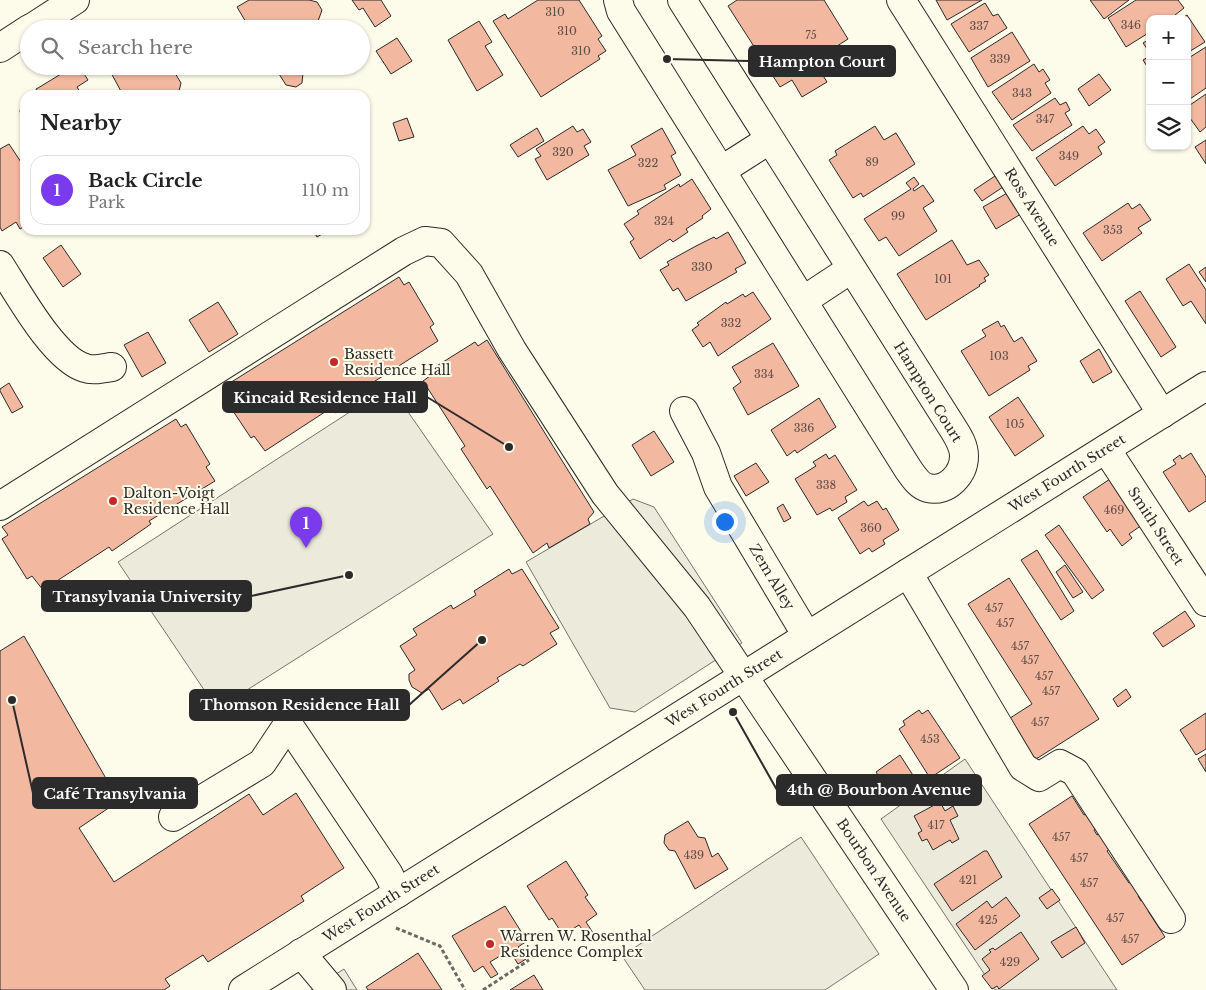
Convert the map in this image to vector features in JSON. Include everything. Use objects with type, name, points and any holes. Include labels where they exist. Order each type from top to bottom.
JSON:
[{"type":"street","points":[[43,20],[75,0]]},
{"type":"street","name":"Hampton Court","points":[[618,0],[622,11],[917,481],[927,488],[942,488],[959,474],[964,464],[961,443],[682,0]]},
{"type":"street","name":"Ross Avenue","points":[[901,0],[1162,414]]},
{"type":"street","points":[[0,48],[20,35]]},
{"type":"street","points":[[722,170],[769,140]]},
{"type":"street","name":"Bourbon Avenue","points":[[0,506],[404,251],[425,241],[441,243],[469,274],[512,350],[605,494],[697,606],[954,990]]},
{"type":"street","points":[[0,265],[52,342],[72,363],[87,369],[112,367]]},
{"type":"street","points":[[804,300],[851,269]]},
{"type":"street","name":"West Fourth Street","points":[[242,990],[1206,386]]},
{"type":"street","name":"Zem Alley","points":[[684,411],[706,453],[718,487],[807,636]]},
{"type":"street","name":"Smith Street","points":[[1106,449],[1206,602]]},
{"type":"street","points":[[908,573],[1023,767],[1039,777],[1060,764],[1075,772],[1171,920]]},
{"type":"street","points":[[173,818],[262,763],[288,724],[388,873],[398,892]]},
{"type":"street","points":[[302,953],[332,990]]},
{"type":"path","points":[[396,928],[440,946],[465,990]]},
{"type":"path","points":[[483,990],[529,960]]},
{"type":"shaded area","points":[[390,386],[493,534],[217,709],[118,562]]},
{"type":"shaded area","points":[[633,499],[654,507],[742,643],[635,712],[610,708],[526,562]]},
{"type":"shaded area","points":[[965,759],[1117,990],[995,990],[881,819]]},
{"type":"shaded area","points":[[801,837],[879,954],[825,990],[645,990],[622,956]]},
{"type":"shaded area","points":[[344,969],[357,990],[311,990]]},
{"type":"building","points":[[249,0],[309,0],[317,2],[322,10],[318,20],[245,20],[237,7]]},
{"type":"building","points":[[352,0],[381,0],[391,16],[375,27],[363,8],[359,10]]},
{"type":"building","points":[[538,0],[579,0],[602,36],[598,39],[606,51],[598,56],[600,59],[541,97],[493,21],[505,14],[508,19]]},
{"type":"building","points":[[737,0],[824,0],[848,39],[814,61],[827,82],[802,97],[792,80],[780,87],[728,6]]},
{"type":"building","points":[[936,0],[982,0],[947,20]]},
{"type":"building","points":[[1090,0],[1129,0],[1104,19]]},
{"type":"building","points":[[1136,0],[1178,0],[1184,8],[1175,15],[1146,15],[1146,34],[1126,47],[1108,18]]},
{"type":"building","points":[[985,3],[993,16],[998,14],[1007,28],[969,52],[951,24]]},
{"type":"building","points":[[479,21],[492,42],[485,46],[503,75],[477,91],[448,40]]},
{"type":"building","points":[[1191,21],[1205,42],[1191,51]]},
{"type":"building","points":[[1012,32],[1030,61],[988,87],[971,58]]},
{"type":"building","points":[[397,38],[412,61],[391,74],[376,51]]},
{"type":"building","points":[[1206,47],[1206,88],[1191,98],[1191,60],[1191,56]]},
{"type":"building","points":[[1034,64],[1039,72],[1043,69],[1050,80],[1045,83],[1051,93],[1012,120],[992,92]]},
{"type":"building","points":[[1099,74],[1111,90],[1089,106],[1078,89]]},
{"type":"building","points":[[59,75],[85,75],[88,80],[77,87],[79,90],[36,89]]},
{"type":"building","points":[[112,75],[176,75],[181,83],[179,90],[120,90]]},
{"type":"building","points":[[280,75],[303,75],[302,83],[296,87],[286,85]]},
{"type":"building","points":[[1206,94],[1206,127],[1200,132],[1191,120],[1191,104]]},
{"type":"building","points":[[1055,98],[1060,105],[1066,102],[1070,110],[1065,113],[1072,125],[1032,151],[1013,125]]},
{"type":"building","points":[[407,118],[414,137],[399,141],[393,123]]},
{"type":"building","points":[[573,126],[577,132],[583,129],[591,142],[584,146],[589,155],[547,180],[535,159],[541,156],[536,149]]},
{"type":"building","points":[[875,126],[884,140],[896,133],[915,164],[863,197],[861,193],[853,198],[829,160],[837,155],[835,151]]},
{"type":"building","points":[[1083,126],[1089,134],[1096,129],[1105,142],[1098,147],[1102,154],[1055,186],[1036,158]]},
{"type":"building","points":[[537,128],[544,141],[518,157],[510,145]]},
{"type":"building","points":[[662,128],[676,153],[671,156],[681,175],[664,185],[666,189],[628,206],[608,170],[636,155],[631,146]]},
{"type":"building","points":[[1206,140],[1206,164],[1195,147]]},
{"type":"building","points":[[9,144],[20,160],[20,229],[16,222],[2,231],[0,227],[0,149]]},
{"type":"building","points":[[998,174],[1006,185],[982,201],[974,190]]},
{"type":"building","points":[[914,177],[919,184],[913,189],[914,191],[923,185],[934,201],[923,208],[937,231],[899,256],[886,237],[879,241],[864,219],[911,189],[906,183]]},
{"type":"building","points":[[692,179],[711,209],[702,216],[703,218],[686,229],[688,232],[673,242],[670,239],[640,259],[630,242],[634,239],[624,224],[639,214],[637,211],[679,184],[680,187]]},
{"type":"building","points":[[1009,192],[1021,214],[996,229],[983,207]]},
{"type":"building","points":[[1128,203],[1132,209],[1140,204],[1151,220],[1138,228],[1142,233],[1102,261],[1083,233]]},
{"type":"building","points":[[728,232],[746,263],[735,269],[737,272],[686,301],[678,288],[673,291],[660,270],[669,265],[667,262],[714,237],[716,239]]},
{"type":"building","points":[[952,240],[967,265],[979,260],[989,275],[984,278],[986,281],[980,286],[926,320],[897,274]]},
{"type":"building","points":[[61,245],[81,274],[63,287],[43,258]]},
{"type":"building","points":[[1189,264],[1206,290],[1206,324],[1191,301],[1183,306],[1166,279]]},
{"type":"building","points":[[1206,267],[1206,282],[1199,272]]},
{"type":"building","name":"Bassett Residence Hall","points":[[399,277],[404,285],[409,282],[434,324],[430,327],[438,341],[372,383],[375,385],[335,413],[331,408],[265,451],[254,436],[251,438],[225,399],[230,394],[225,386]]},
{"type":"building","points":[[1140,291],[1176,347],[1161,357],[1125,301]]},
{"type":"building","points":[[753,292],[771,319],[718,356],[710,342],[703,347],[692,330],[699,325],[697,323],[726,302],[727,304],[743,294],[745,297]]},
{"type":"building","points":[[218,302],[238,334],[209,352],[189,320]]},
{"type":"building","points":[[998,321],[1001,327],[1004,325],[1014,342],[1022,337],[1037,361],[1028,366],[1030,370],[989,396],[961,351],[986,336],[982,330]]},
{"type":"building","points":[[148,332],[166,363],[142,377],[124,345]]},
{"type":"building","points":[[487,340],[594,512],[588,519],[590,524],[549,548],[547,543],[533,553],[490,486],[487,489],[461,449],[465,446],[423,381],[437,371],[435,367],[475,342],[478,346]]},
{"type":"building","points":[[773,343],[799,386],[748,415],[733,388],[741,382],[732,367]]},
{"type":"building","points":[[1099,349],[1112,372],[1093,383],[1080,361]]},
{"type":"building","points":[[9,383],[23,407],[12,413],[0,391]]},
{"type":"building","points":[[1018,397],[1044,436],[1015,456],[989,417]]},
{"type":"building","points":[[819,398],[836,427],[797,453],[795,450],[787,456],[771,430]]},
{"type":"building","name":"Dalton-Voigt Residence Hall","points":[[176,419],[181,427],[186,424],[210,464],[206,467],[215,481],[149,521],[151,524],[112,551],[109,547],[43,590],[32,576],[27,579],[2,539],[8,535],[2,527]]},
{"type":"building","points":[[654,431],[674,462],[651,476],[632,445]]},
{"type":"building","points":[[1191,453],[1206,477],[1206,501],[1189,512],[1163,472],[1176,464],[1173,460],[1180,455],[1182,459]]},
{"type":"building","points":[[826,454],[829,459],[835,455],[857,490],[845,497],[847,502],[832,511],[830,508],[817,515],[795,479],[816,466],[813,462]]},
{"type":"building","points":[[756,463],[769,482],[746,496],[734,476]]},
{"type":"building","points":[[1113,477],[1145,523],[1129,534],[1132,538],[1122,546],[1110,529],[1107,532],[1083,497]]},
{"type":"building","points":[[864,501],[868,506],[877,501],[883,510],[886,508],[899,530],[883,540],[885,544],[872,552],[869,548],[860,554],[838,518]]},
{"type":"building","points":[[783,504],[791,518],[784,522],[777,508]]},
{"type":"building","points":[[1059,525],[1104,590],[1092,599],[1045,535]]},
{"type":"building","points":[[1037,550],[1074,611],[1061,620],[1021,560]]},
{"type":"building","points":[[1065,565],[1083,592],[1073,598],[1056,572]]},
{"type":"building","points":[[509,569],[512,574],[522,569],[559,628],[550,633],[557,644],[523,666],[520,664],[497,678],[499,681],[463,704],[460,699],[442,710],[429,689],[422,693],[412,687],[409,674],[415,670],[400,646],[417,635],[413,629],[451,605],[453,609],[476,595],[474,591]]},
{"type":"building","points":[[1009,578],[1099,719],[1033,761],[1007,720],[1032,704],[968,604]]},
{"type":"building","points":[[1185,611],[1195,626],[1163,647],[1153,633]]},
{"type":"building","points":[[24,636],[119,801],[79,828],[114,882],[249,794],[263,815],[296,793],[344,868],[301,896],[304,901],[208,962],[203,955],[165,979],[170,986],[164,990],[0,990],[0,651]]},
{"type":"building","points":[[1126,689],[1131,697],[1118,707],[1113,699]]},
{"type":"building","points":[[919,710],[922,714],[928,710],[960,758],[930,778],[899,729],[905,725],[903,721]]},
{"type":"building","points":[[1206,713],[1206,749],[1196,755],[1180,730]]},
{"type":"building","points":[[1206,754],[1206,772],[1198,759]]},
{"type":"building","points":[[900,755],[918,783],[894,800],[876,772]]},
{"type":"building","points":[[1072,796],[1084,815],[1089,813],[1098,828],[1094,830],[1097,835],[1101,833],[1111,848],[1107,851],[1129,883],[1133,881],[1142,893],[1138,896],[1141,901],[1145,899],[1151,908],[1148,911],[1165,937],[1122,965],[1029,824]]},
{"type":"building","points":[[940,802],[945,811],[953,806],[958,816],[950,820],[959,839],[952,843],[950,840],[933,850],[927,839],[922,841],[918,833],[922,831],[914,816]]},
{"type":"building","points":[[688,821],[698,837],[705,838],[712,857],[718,853],[728,869],[695,889],[675,851],[669,850],[664,843],[665,835]]},
{"type":"building","points":[[984,851],[987,851],[1002,877],[952,911],[934,884]]},
{"type":"building","points":[[566,861],[588,895],[585,897],[597,914],[586,922],[595,936],[589,939],[579,925],[563,935],[552,918],[549,920],[527,886]]},
{"type":"building","points":[[1052,889],[1060,900],[1047,909],[1039,898]]},
{"type":"building","points":[[1006,897],[1020,916],[975,950],[956,924],[987,901],[992,908]]},
{"type":"building","name":"Warren W. Rosenthal Residence Complex","points":[[505,906],[527,941],[518,947],[526,959],[518,964],[511,953],[501,959],[500,956],[490,962],[498,974],[491,978],[483,966],[474,972],[452,936]]},
{"type":"building","points":[[1076,927],[1085,943],[1062,958],[1051,942]]},
{"type":"building","points":[[1021,932],[1039,959],[999,989],[997,986],[992,989],[982,976],[990,970],[982,959],[991,952],[989,950],[993,948],[995,950]]},
{"type":"building","points":[[418,953],[442,990],[368,990],[366,987]]},
{"type":"building","name":"Warren W. Rosenthal Residence Complex","points":[[534,975],[543,990],[510,990]]},
{"type":"place","name":"Hampton Court","points":[[667,59]]},
{"type":"place","name":"Bassett Residence Hall","points":[[334,362]]},
{"type":"place","name":"Kincaid Residence Hall","points":[[509,447]]},
{"type":"place","name":"Dalton-Voigt Residence Hall","points":[[113,501]]},
{"type":"place","name":"Back Circle","points":[[306,548]]},
{"type":"place","name":"Transylvania University","points":[[349,575]]},
{"type":"place","name":"Thomson Residence Hall","points":[[482,640]]},
{"type":"place","name":"Café Transylvania","points":[[12,700]]},
{"type":"place","name":"4th @ Bourbon Avenue","points":[[733,712]]},
{"type":"place","name":"Warren W. Rosenthal Residence Complex","points":[[490,944]]}]
